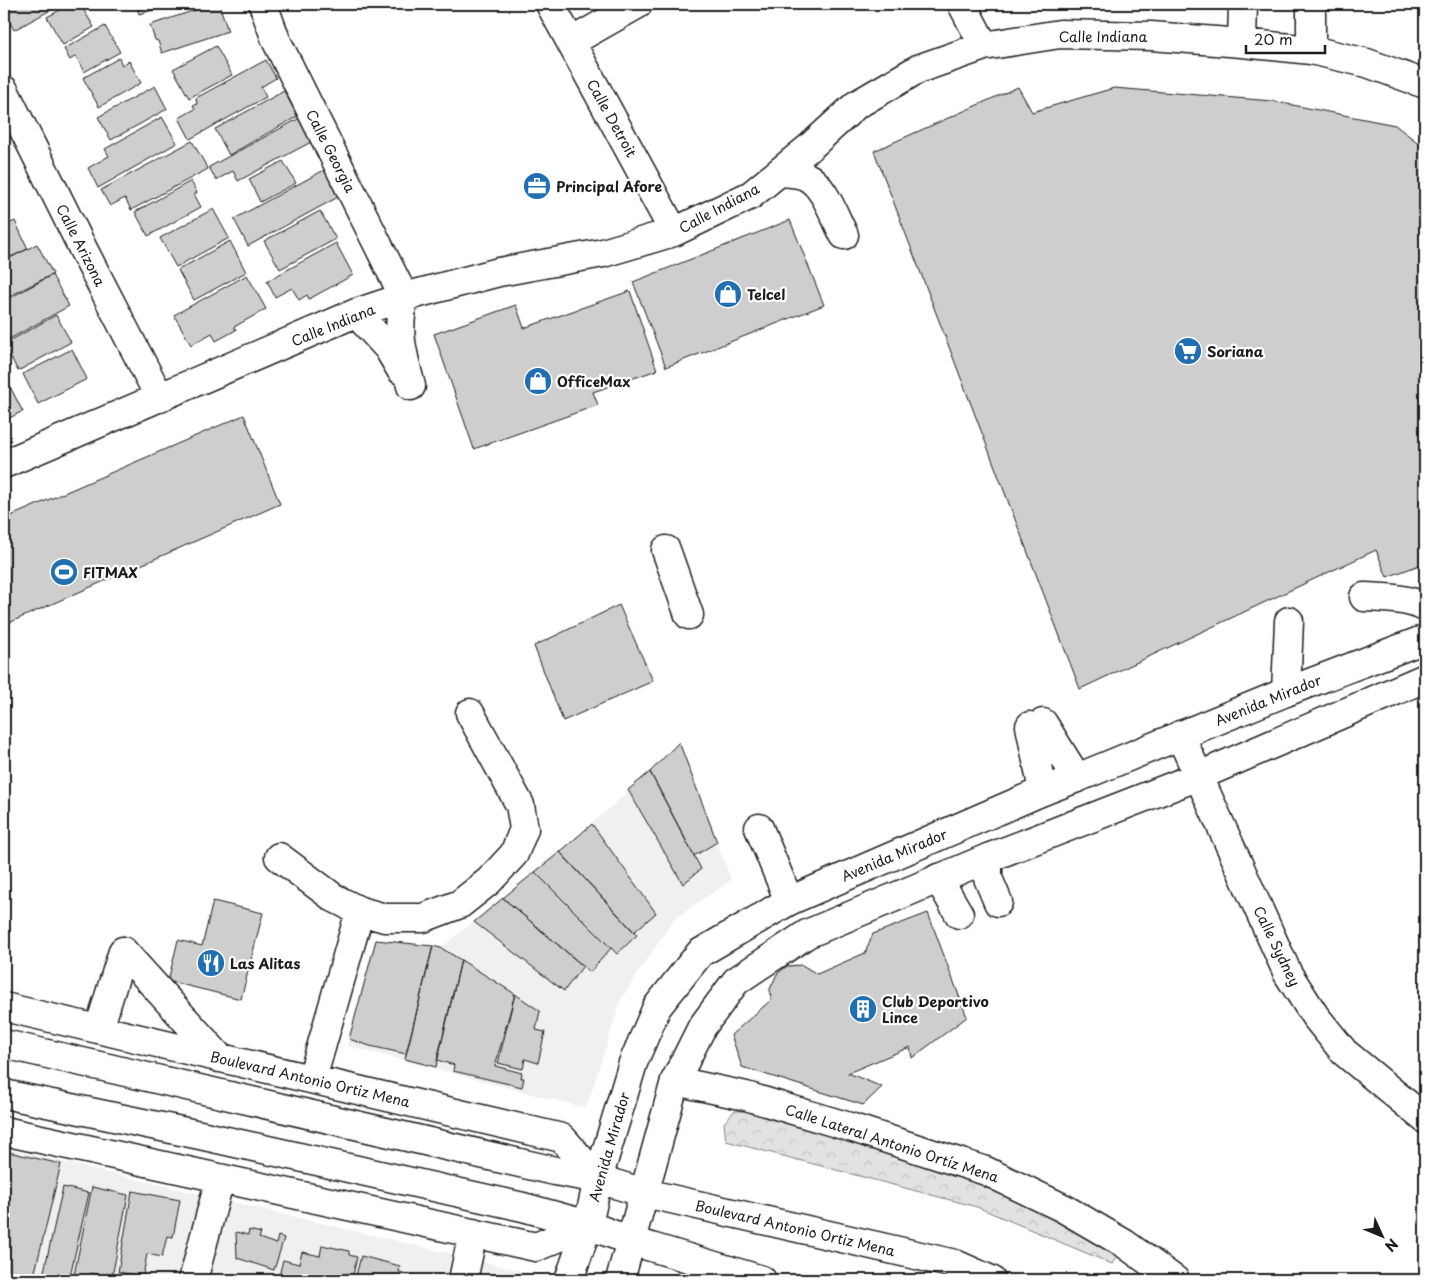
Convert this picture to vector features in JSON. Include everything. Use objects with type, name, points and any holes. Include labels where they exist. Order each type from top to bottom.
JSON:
[{"type":"street","name":"Calle Georgia","points":[[262,4],[276,40],[404,297]]},
{"type":"street","name":"Calle Detroit","points":[[550,4],[674,232]]},
{"type":"street","points":[[571,42],[638,4]]},
{"type":"street","points":[[962,4],[984,46]]},
{"type":"street","points":[[1242,43],[1243,4]]},
{"type":"street","points":[[1311,4],[1311,50]]},
{"type":"street","name":"Calle Indiana","points":[[4,464],[356,313],[404,297],[499,272],[603,254],[674,232],[751,195],[781,172],[856,105],[918,68],[984,46],[1060,34],[1151,36],[1242,43],[1311,50],[1367,63],[1424,83]]},
{"type":"street","name":"Calle Arizona","points":[[4,90],[160,398]]},
{"type":"street","points":[[781,172],[804,175],[813,180],[827,200],[844,235],[825,178],[810,147]]},
{"type":"street","points":[[356,313],[388,348],[411,386],[399,332],[404,297]]},
{"type":"street","points":[[666,550],[690,615]]},
{"type":"street","points":[[1364,597],[1422,603]]},
{"type":"street","points":[[1286,692],[1289,621]]},
{"type":"street","name":"Avenida Mirador","points":[[569,1280],[588,1225],[598,1179],[633,1062],[657,1007],[700,953],[789,901],[1043,791],[1286,692],[1425,639]]},
{"type":"street","points":[[620,1280],[675,1081],[702,1027],[736,981],[807,934],[938,878],[1199,776],[1425,678]]},
{"type":"street","points":[[279,857],[334,898],[360,911],[385,918],[423,918],[460,904],[489,880],[514,854],[524,830],[520,805],[470,713]]},
{"type":"street","points":[[1043,791],[1037,725],[1078,778]]},
{"type":"street","name":"Calle Sydney","points":[[1180,735],[1288,974],[1315,1016],[1344,1052],[1425,1120]]},
{"type":"street","points":[[759,828],[789,901]]},
{"type":"street","points":[[988,858],[988,878],[998,902]]},
{"type":"street","points":[[938,878],[959,914]]},
{"type":"street","points":[[312,1080],[360,911]]},
{"type":"street","points":[[99,1029],[123,951],[220,1058]]},
{"type":"street","name":"Boulevard Antonio Ortiz Mena","points":[[4,1007],[562,1138],[598,1179]]},
{"type":"street","points":[[158,1043],[178,1012]]},
{"type":"street","name":"Boulevard Antonio Ortiz Mena","points":[[4,1044],[555,1171],[598,1179],[645,1193],[956,1264],[991,1280]]},
{"type":"street","name":"Calle Lateral Antonio Ortíz Mena","points":[[675,1081],[746,1096],[986,1171],[1063,1208],[1125,1244],[1175,1280]]},
{"type":"street","points":[[4,1094],[200,1134],[495,1200],[588,1225],[762,1280]]},
{"type":"street","points":[[4,1131],[536,1247],[588,1225]]},
{"type":"street","points":[[193,1280],[220,1179]]},
{"type":"street","points":[[463,1280],[473,1233]]},
{"type":"shaded area","points":[[679,742],[731,880],[674,919],[622,997],[586,1108],[347,1046],[376,940],[441,948],[592,824],[650,772]]},
{"type":"shaded area","points":[[4,1148],[469,1258],[529,1273],[536,1280],[4,1280]]},
{"type":"green space","points":[[734,1111],[745,1111],[932,1157],[1123,1247],[1112,1264],[977,1207],[726,1141],[724,1123]]},
{"type":"building","points":[[4,4],[62,4],[14,30],[4,11]]},
{"type":"building","points":[[71,4],[80,4],[94,27],[63,45],[47,17]]},
{"type":"building","points":[[136,4],[175,4],[139,14]]},
{"type":"building","points":[[219,4],[228,31],[162,53],[150,25]]},
{"type":"building","points":[[105,26],[120,52],[84,72],[76,56],[70,60],[64,49]]},
{"type":"building","points":[[216,46],[232,75],[189,98],[173,69]]},
{"type":"building","points":[[119,58],[122,65],[129,61],[141,83],[99,107],[83,78]]},
{"type":"building","points":[[266,60],[276,78],[261,87],[266,97],[190,139],[179,118],[195,109],[193,105],[197,104],[196,98]]},
{"type":"building","points":[[155,86],[167,109],[111,140],[98,117]]},
{"type":"building","name":"Soriana","points":[[1018,87],[1032,112],[1114,88],[1272,101],[1395,125],[1425,148],[1425,563],[1387,577],[1376,550],[1080,689],[874,151]]},
{"type":"building","points":[[284,91],[298,116],[229,155],[215,129]]},
{"type":"building","points":[[162,117],[177,143],[98,188],[88,168],[109,156],[105,149]]},
{"type":"building","points":[[300,118],[313,141],[238,181],[233,171],[216,180],[209,167]]},
{"type":"building","points":[[192,141],[208,169],[131,210],[125,198],[110,206],[101,190]]},
{"type":"building","points":[[283,161],[296,183],[260,202],[249,179]]},
{"type":"building","points":[[326,169],[340,196],[248,246],[234,219]]},
{"type":"building","points":[[4,172],[10,183],[4,186]]},
{"type":"building","points":[[191,181],[197,193],[194,194],[201,207],[148,236],[135,212]]},
{"type":"building","points":[[213,209],[229,238],[176,267],[160,238]]},
{"type":"building","points":[[320,211],[336,239],[280,269],[264,241]]},
{"type":"building","name":"Telcel","points":[[790,220],[824,305],[666,367],[633,282]]},
{"type":"building","points":[[15,221],[28,249],[4,260],[4,226]]},
{"type":"building","points":[[230,241],[246,272],[194,300],[178,270]]},
{"type":"building","points":[[336,243],[353,275],[309,299],[307,295],[299,300],[292,288],[275,297],[267,281]]},
{"type":"building","points":[[37,244],[53,274],[4,299],[4,261]]},
{"type":"building","points":[[52,275],[69,306],[4,342],[4,301]]},
{"type":"building","points":[[247,275],[266,309],[234,327],[236,330],[216,341],[212,333],[191,345],[174,315]]},
{"type":"building","name":"OfficeMax","points":[[630,291],[657,370],[593,392],[598,405],[474,449],[434,334],[516,305],[524,328]]},
{"type":"building","points":[[56,315],[71,342],[18,371],[4,344]]},
{"type":"building","points":[[72,349],[87,379],[38,404],[23,374]]},
{"type":"building","points":[[4,375],[23,412],[4,421]]},
{"type":"building","name":"FITMAX","points":[[244,415],[280,504],[4,625],[4,519]]},
{"type":"building","points":[[619,605],[653,681],[563,721],[534,646]]},
{"type":"building","points":[[679,742],[717,842],[694,856],[650,772]]},
{"type":"building","points":[[650,772],[701,869],[683,884],[628,790]]},
{"type":"building","points":[[592,824],[656,913],[634,932],[560,852]]},
{"type":"building","points":[[560,852],[637,935],[617,954],[535,872]]},
{"type":"building","points":[[535,872],[611,948],[590,972],[503,898]]},
{"type":"building","points":[[503,898],[583,966],[564,991],[474,922]]},
{"type":"building","name":"Las Alitas","points":[[213,901],[263,913],[241,999],[168,981],[178,940],[202,946]]},
{"type":"building","name":"Club Deportivo Lince","points":[[928,913],[967,1017],[912,1058],[910,1047],[848,1073],[882,1087],[863,1105],[742,1067],[731,1035],[771,1000],[770,989],[777,974],[787,966],[802,965],[817,974],[865,953],[873,934]]},
{"type":"building","points":[[376,940],[433,946],[406,1054],[349,1039]]},
{"type":"building","points":[[433,946],[441,948],[461,960],[436,1067],[405,1059]]},
{"type":"building","points":[[461,960],[515,994],[495,1066],[522,1073],[521,1078],[524,1078],[522,1087],[453,1071],[454,1065],[437,1060]]},
{"type":"building","points":[[515,994],[540,1011],[536,1030],[545,1032],[538,1063],[525,1059],[523,1069],[498,1063]]},
{"type":"building","points":[[4,1151],[61,1164],[33,1280],[4,1280]]},
{"type":"building","points":[[63,1187],[89,1193],[69,1280],[42,1280]]},
{"type":"building","points":[[92,1187],[128,1195],[112,1277],[90,1273],[89,1280],[73,1280]]},
{"type":"building","points":[[132,1191],[180,1200],[173,1237],[167,1236],[162,1257],[147,1254],[143,1276],[118,1272]]},
{"type":"building","points":[[249,1230],[261,1233],[259,1238],[276,1244],[278,1236],[284,1238],[274,1270],[237,1258],[236,1232],[248,1235]]},
{"type":"building","points":[[322,1245],[349,1251],[349,1255],[357,1257],[352,1280],[278,1280],[283,1260],[299,1264],[302,1252],[320,1256]]},
{"type":"building","points":[[361,1256],[400,1266],[399,1272],[433,1280],[355,1280]]},
{"type":"place","name":"Principal Afore","points":[[537,186]]},
{"type":"place","name":"Telcel","points":[[728,294]]},
{"type":"place","name":"Soriana","points":[[1188,351]]},
{"type":"place","name":"OfficeMax","points":[[538,381]]},
{"type":"place","name":"FITMAX","points":[[64,572]]},
{"type":"place","name":"Las Alitas","points":[[211,963]]},
{"type":"place","name":"Club Deportivo Lince","points":[[863,1009]]}]
